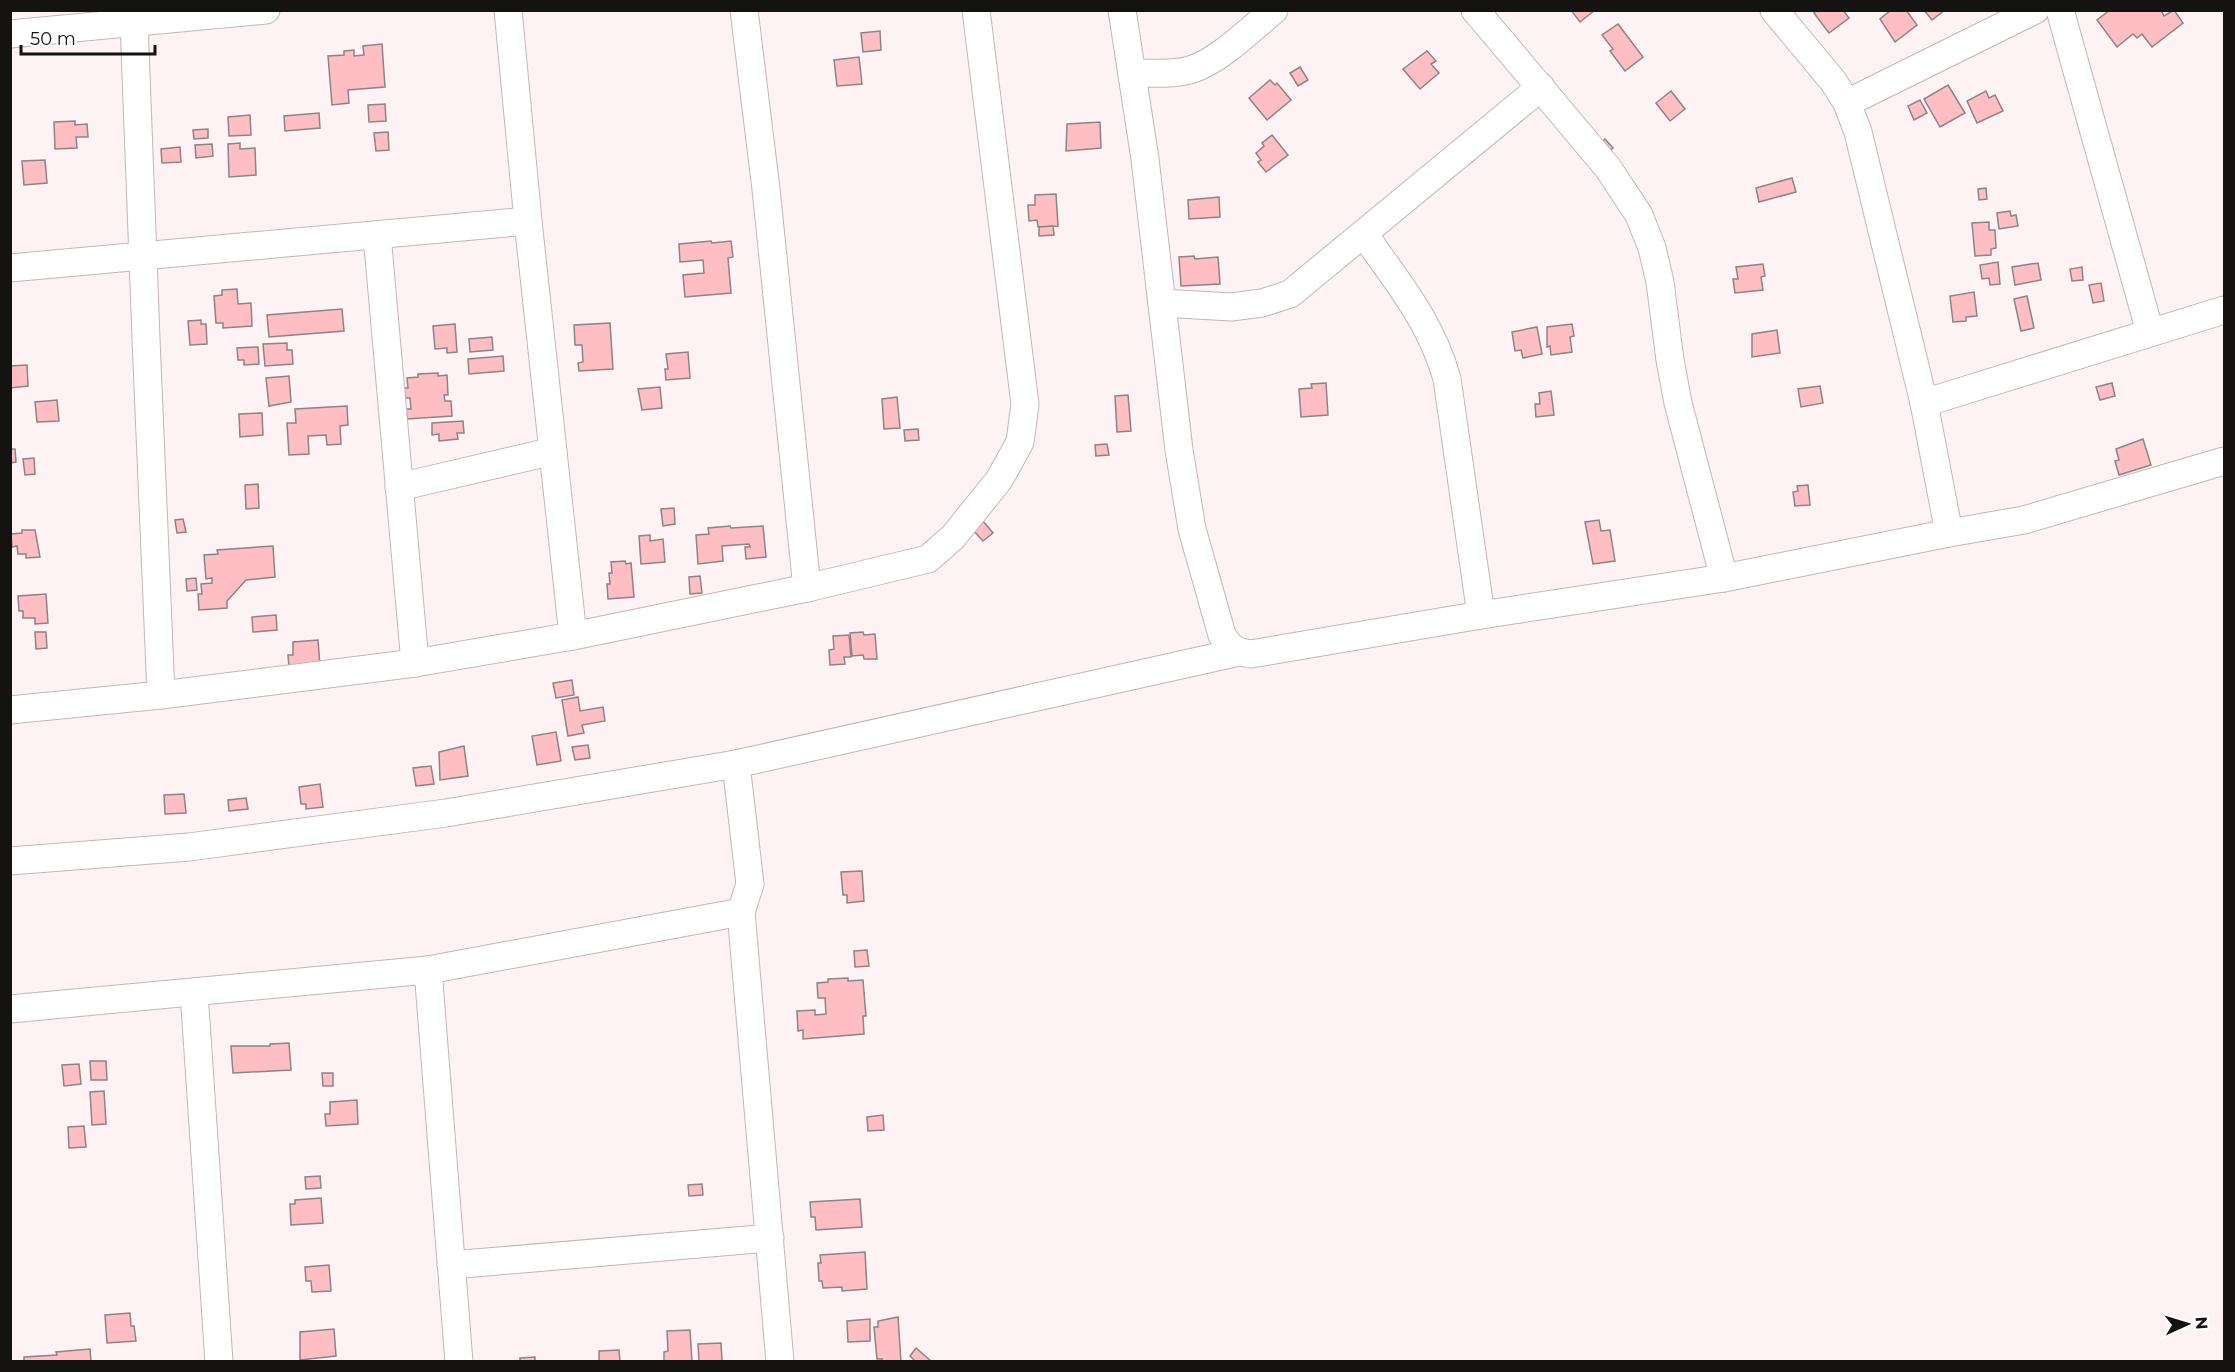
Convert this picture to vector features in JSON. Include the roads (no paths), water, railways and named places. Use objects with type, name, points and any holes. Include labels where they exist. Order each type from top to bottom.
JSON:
[{"type":"street","points":[[10,34],[134,16],[266,10]]},
{"type":"street","points":[[508,10],[528,221],[573,636]]},
{"type":"street","points":[[744,10],[766,189],[807,588]]},
{"type":"street","points":[[10,710],[161,695],[415,663],[573,636],[807,588],[928,559],[953,537],[999,480],[1020,442],[1025,404],[976,10]]},
{"type":"street","points":[[1122,10],[1162,303],[1179,450],[1192,529],[1222,636],[1230,648],[1239,652],[1251,654],[1481,615],[1724,578],[2024,520],[2224,461]]},
{"type":"street","points":[[1132,73],[1194,69],[1215,57],[1274,10]]},
{"type":"street","points":[[1475,10],[1608,168],[1639,214],[1652,248],[1660,282],[1678,403],[1724,578]]},
{"type":"street","points":[[1773,10],[1833,81],[1847,103],[1858,132],[1924,403],[1949,533]]},
{"type":"street","points":[[1847,103],[2035,10]]},
{"type":"street","points":[[2060,10],[2150,332]]},
{"type":"street","points":[[134,16],[150,389],[151,492],[161,695]]},
{"type":"street","points":[[1162,303],[1231,307],[1262,303],[1290,294],[1541,87]]},
{"type":"street","points":[[10,267],[528,221]]},
{"type":"street","points":[[1364,234],[1426,324],[1440,354],[1447,379],[1481,615]]},
{"type":"street","points":[[377,235],[415,663]]},
{"type":"street","points":[[1924,403],[2224,310]]},
{"type":"street","points":[[399,488],[553,451]]},
{"type":"street","points":[[10,861],[189,847],[423,816],[736,764],[1239,652]]},
{"type":"street","points":[[736,764],[750,884],[741,912],[780,1362]]},
{"type":"street","points":[[10,1009],[428,970],[741,912]]},
{"type":"street","points":[[428,970],[459,1362]]},
{"type":"street","points":[[194,992],[219,1362]]},
{"type":"street","points":[[451,1265],[770,1238]]}]
